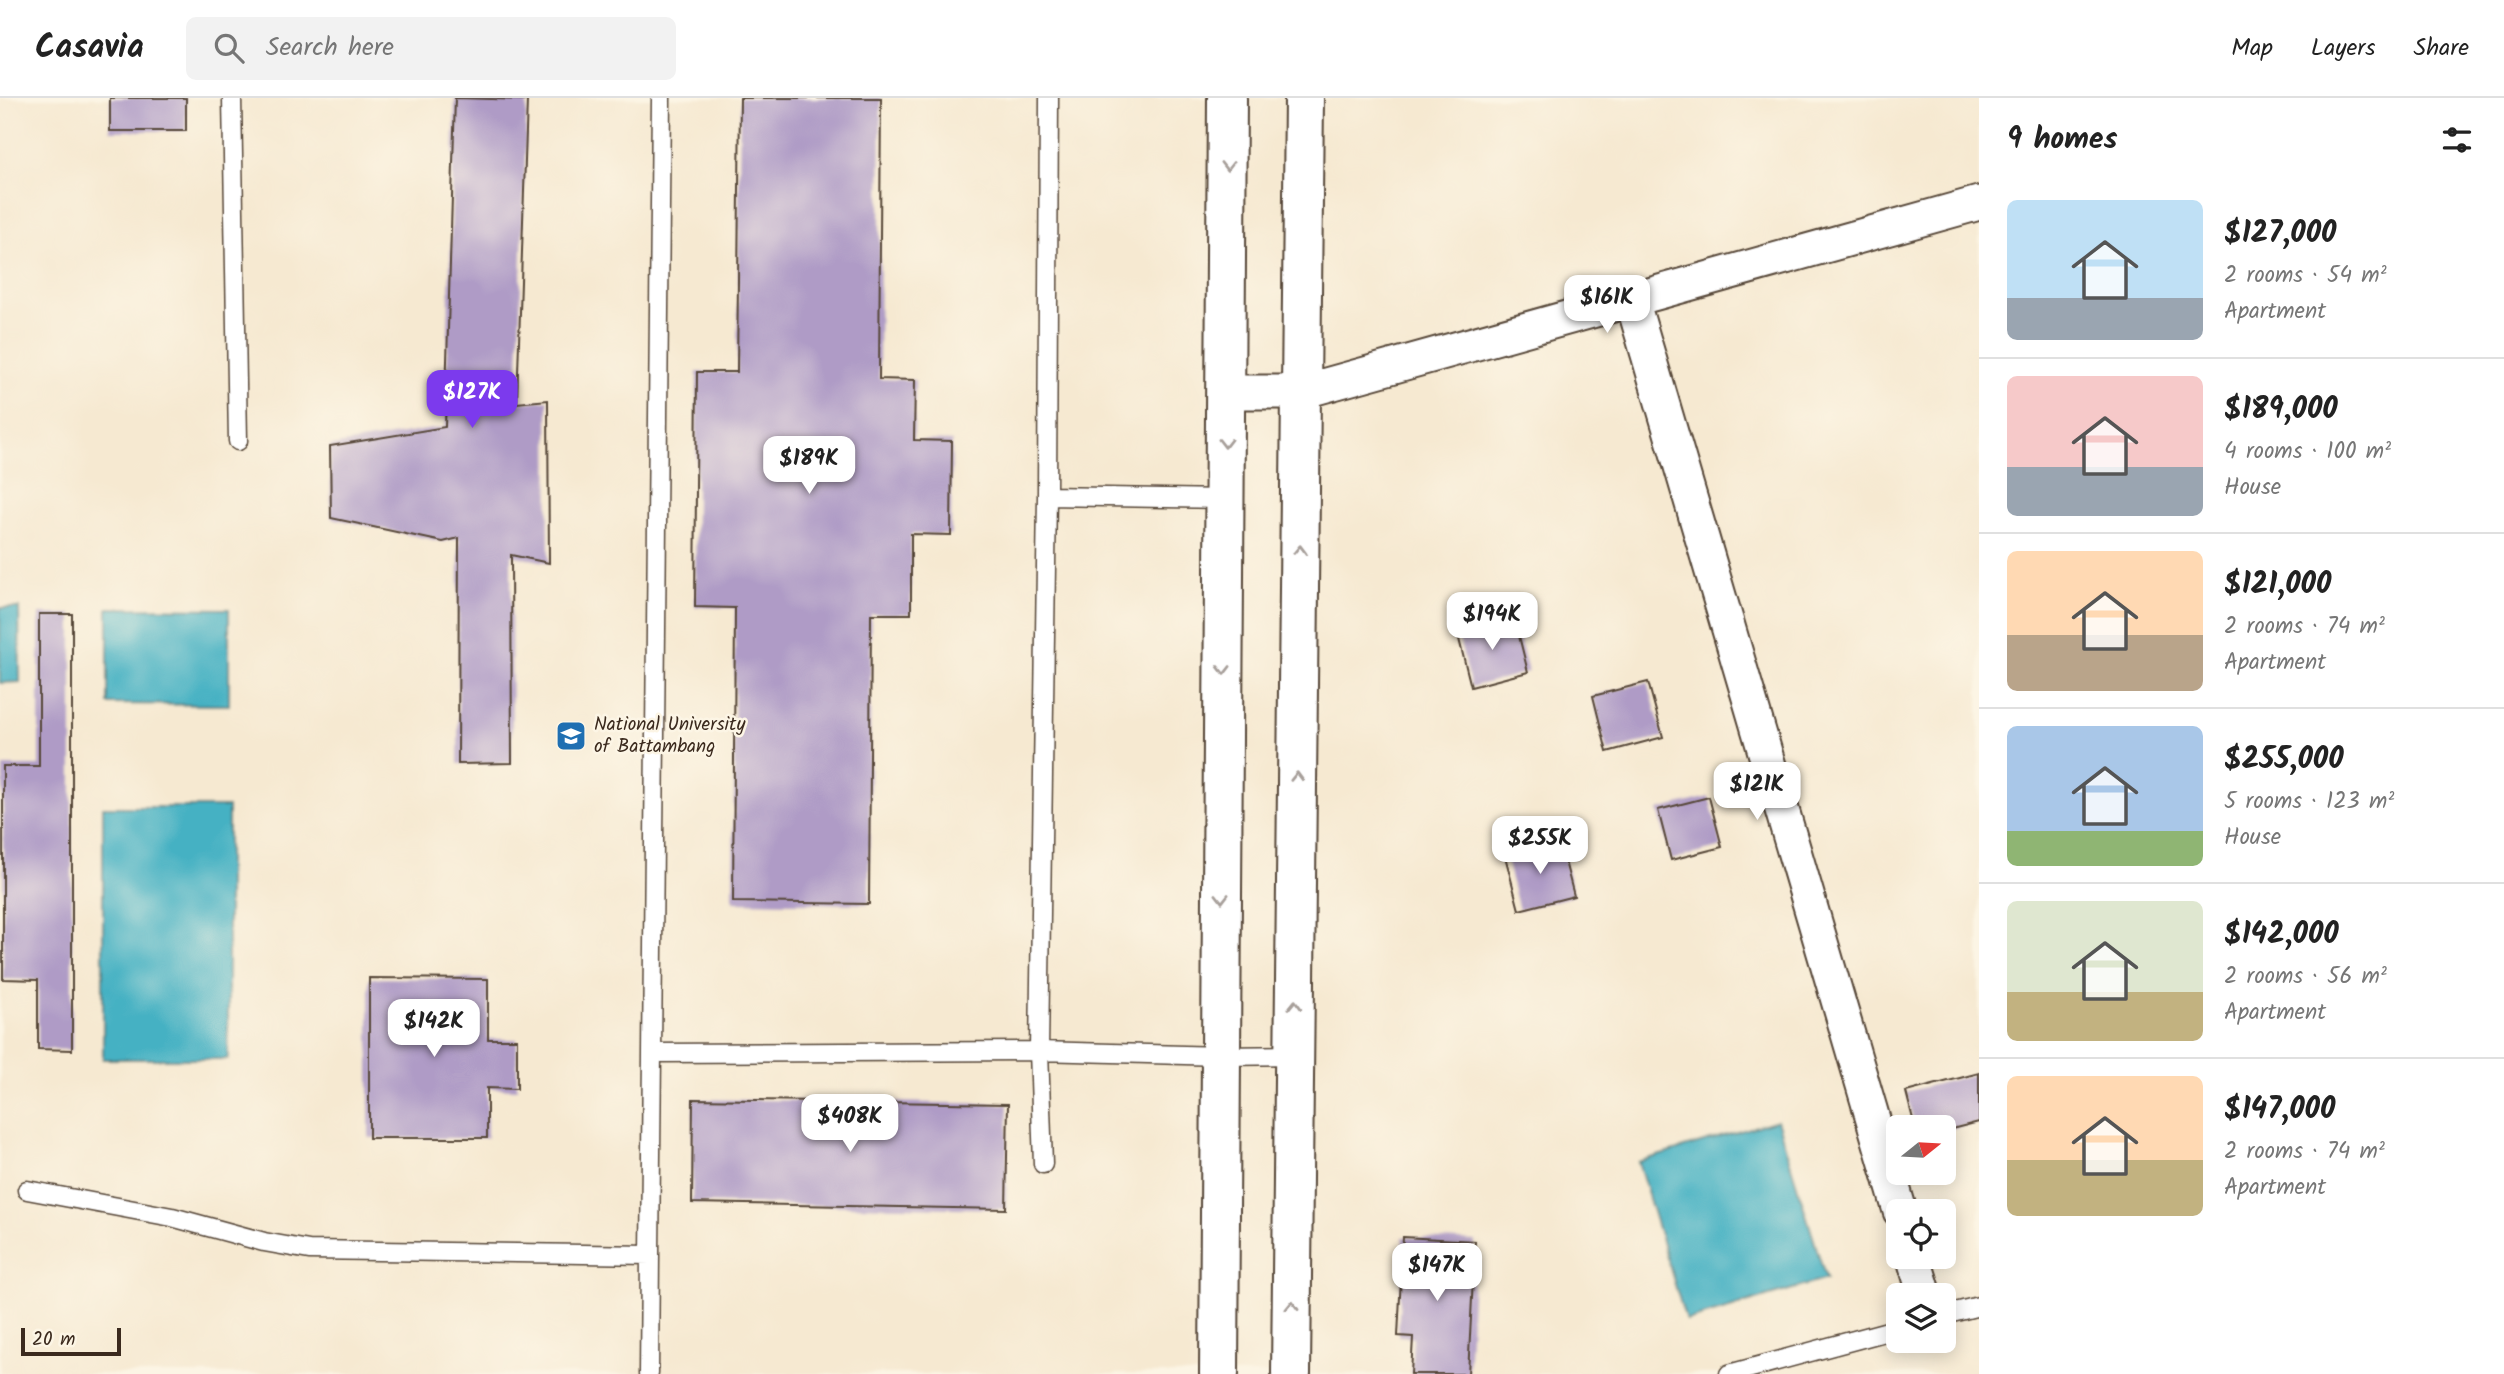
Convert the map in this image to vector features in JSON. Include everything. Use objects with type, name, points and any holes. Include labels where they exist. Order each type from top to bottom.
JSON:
[{"type":"main road","points":[[1219,1374],[1227,98]]},
{"type":"main road","points":[[1291,1374],[1304,98]]},
{"type":"street","points":[[1225,393],[1301,392],[1979,203]]},
{"type":"street","points":[[1632,300],[1896,1199]]},
{"type":"lane","points":[[232,98],[238,441]]},
{"type":"lane","points":[[649,1374],[661,98]]},
{"type":"lane","points":[[1043,1164],[1040,1051],[1049,98]]},
{"type":"lane","points":[[1047,496],[1225,499]]},
{"type":"lane","points":[[652,1053],[1040,1051],[1221,1056],[1294,1055]]},
{"type":"lane","points":[[27,1190],[172,1217],[309,1250],[650,1255]]},
{"type":"lane","points":[[1956,1312],[1979,1306]]},
{"type":"lane","points":[[1729,1374],[1886,1332]]},
{"type":"water","points":[[0,608],[19,608],[20,682],[0,683]]},
{"type":"water","points":[[108,608],[229,609],[229,705],[108,704]]},
{"type":"water","points":[[103,807],[228,807],[228,1059],[103,1059]]},
{"type":"water","points":[[1777,1120],[1826,1279],[1686,1321],[1638,1162]]},
{"type":"building","points":[[110,98],[186,98],[186,131],[110,131]]},
{"type":"building","points":[[455,98],[527,100],[517,403],[548,400],[549,563],[511,555],[512,763],[458,764],[459,538],[443,542],[331,518],[330,446],[445,427]]},
{"type":"building","points":[[740,98],[881,98],[879,379],[915,380],[914,440],[952,441],[951,535],[911,534],[911,614],[871,614],[869,904],[733,902],[735,608],[695,607],[697,372],[737,372]]},
{"type":"building","points":[[39,614],[72,614],[72,1050],[38,1049],[38,980],[3,979],[3,766],[39,766]]},
{"type":"building","points":[[1514,616],[1528,672],[1471,687],[1457,631]]},
{"type":"building","points":[[1648,682],[1663,737],[1607,752],[1593,696]]},
{"type":"building","points":[[1709,797],[1722,847],[1671,860],[1658,810]]},
{"type":"building","points":[[1560,842],[1574,896],[1519,910],[1505,856]]},
{"type":"building","points":[[369,978],[488,979],[488,1039],[517,1039],[517,1089],[487,1088],[487,1138],[369,1138]]},
{"type":"building","points":[[1979,1073],[1979,1122],[1956,1128],[1956,1115],[1912,1115],[1906,1092]]},
{"type":"building","points":[[693,1099],[1008,1104],[1006,1209],[692,1203]]},
{"type":"building","points":[[1403,1237],[1475,1241],[1468,1374],[1411,1374],[1413,1337],[1398,1336]]},
{"type":"place","name":"National University of Battambang","points":[[571,736]]}]
